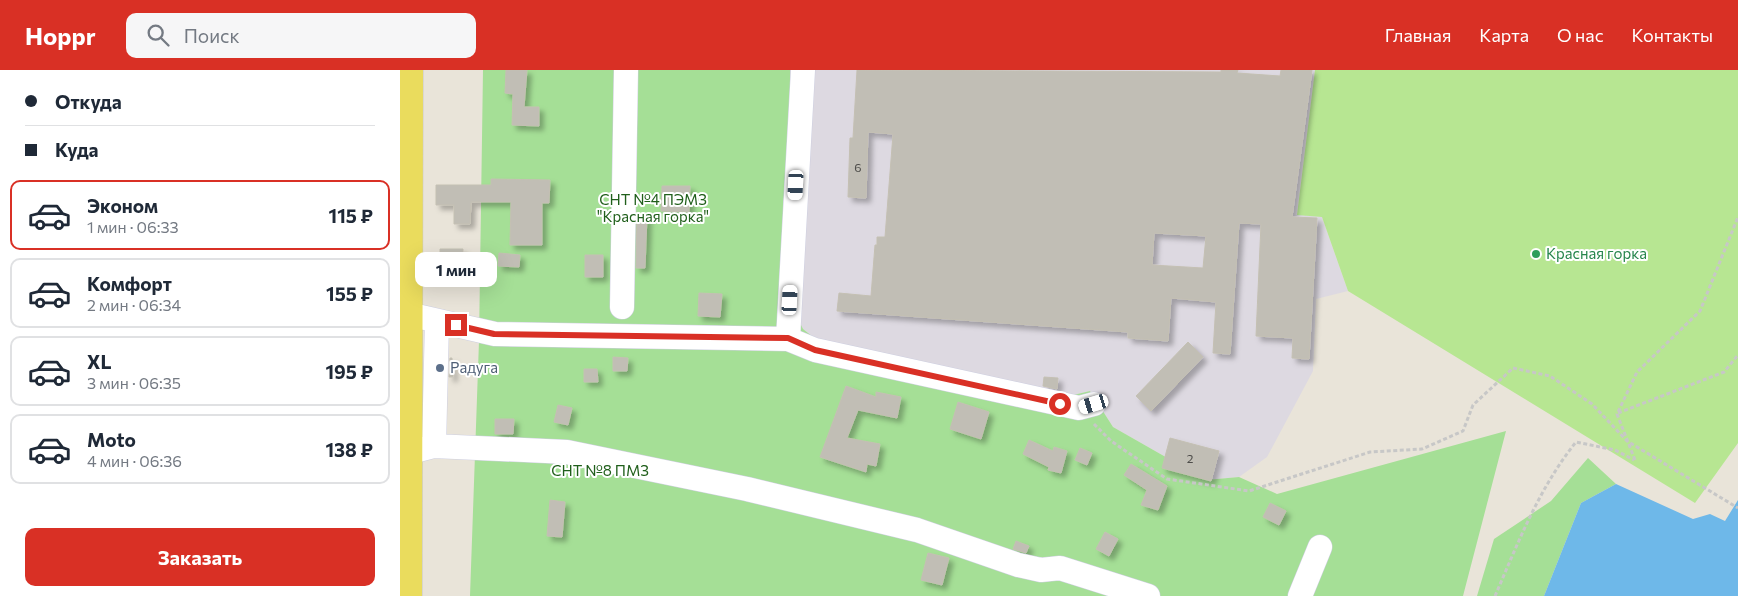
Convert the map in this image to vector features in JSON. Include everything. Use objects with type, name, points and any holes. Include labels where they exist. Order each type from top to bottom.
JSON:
[{"type":"main road","points":[[408,596],[409,70]]},
{"type":"lane","points":[[622,307],[626,70]]},
{"type":"lane","points":[[788,338],[803,70]]},
{"type":"lane","points":[[408,314],[494,334],[788,338],[815,350],[1087,406]]},
{"type":"lane","points":[[434,446],[437,321]]},
{"type":"lane","points":[[408,454],[434,446],[567,452],[747,489],[917,530],[1018,565],[1041,570],[1060,568],[1148,596]]},
{"type":"lane","points":[[1300,596],[1320,547]]},
{"type":"path","points":[[1495,596],[1522,532],[1556,466],[1576,442],[1615,450],[1635,460],[1617,414],[1638,372],[1700,311],[1738,217]]},
{"type":"path","points":[[1617,414],[1724,372],[1738,355]]},
{"type":"path","points":[[1087,406],[1111,441],[1166,479],[1250,491],[1370,452],[1422,449],[1463,432],[1474,405],[1513,368],[1550,376],[1592,404],[1627,441],[1738,508]]},
{"type":"shaded area","points":[[790,70],[1315,70],[1297,214],[1322,217],[1348,291],[1316,299],[1313,371],[1267,457],[1239,477],[1206,480],[1113,427],[1090,391],[1065,397],[823,345],[803,329],[792,307],[794,177]]},
{"type":"green space","name":"СНТ №8 ПМЗ","points":[[483,70],[790,70],[794,177],[792,306],[803,329],[823,345],[1065,397],[1090,391],[1113,427],[1206,480],[1239,477],[1277,494],[1506,431],[1463,596],[470,596],[479,341]]},
{"type":"green space","name":"Красная горка","points":[[1315,70],[1738,70],[1738,443],[1695,503],[1348,291],[1322,217],[1297,215]]},
{"type":"green space","points":[[1588,458],[1616,484],[1581,503],[1544,596],[1477,596],[1494,539],[1551,501]]},
{"type":"water","points":[[1616,484],[1693,519],[1710,514],[1725,521],[1738,500],[1738,596],[1544,596],[1581,503]]},
{"type":"building","points":[[506,70],[527,70],[524,107],[539,107],[539,126],[512,125],[513,94],[505,93]]},
{"type":"building","points":[[857,70],[1221,72],[1221,70],[1238,70],[1237,73],[1280,76],[1281,70],[1312,70],[1292,217],[1317,218],[1309,359],[1292,358],[1293,338],[1256,336],[1261,224],[1239,223],[1230,354],[1213,353],[1216,302],[1171,298],[1168,341],[1128,338],[1128,332],[837,311],[839,293],[871,296],[875,245],[877,245],[877,237],[885,237],[893,134],[868,132],[866,198],[848,197],[850,138],[853,138]],"holes":[[[1154,233],[1206,236],[1203,268],[1152,265]]]},
{"type":"building","points":[[491,179],[550,180],[549,203],[542,203],[542,245],[510,245],[511,202],[471,202],[470,224],[454,224],[454,205],[436,205],[436,185],[491,185]]},
{"type":"building","points":[[662,186],[690,186],[689,212],[661,211]]},
{"type":"building","points":[[637,216],[647,216],[645,268],[636,268]]},
{"type":"building","points":[[440,249],[463,249],[463,265],[440,265]]},
{"type":"building","points":[[499,253],[520,255],[519,267],[498,266]]},
{"type":"building","points":[[585,255],[603,255],[603,277],[585,277]]},
{"type":"building","points":[[699,293],[722,294],[720,317],[698,316]]},
{"type":"building","points":[[1188,342],[1203,357],[1151,411],[1136,396]]},
{"type":"building","points":[[613,357],[628,358],[627,371],[613,371]]},
{"type":"building","points":[[450,358],[452,358],[453,377],[449,377]]},
{"type":"building","points":[[584,369],[597,369],[598,382],[584,382]]},
{"type":"building","points":[[1044,377],[1058,378],[1057,389],[1043,386]]},
{"type":"building","points":[[846,386],[876,397],[876,392],[901,397],[897,418],[858,410],[847,438],[880,444],[876,466],[867,464],[866,472],[820,457]]},
{"type":"building","points":[[958,402],[989,412],[981,439],[950,429]]},
{"type":"building","points":[[558,405],[572,408],[568,425],[554,422]]},
{"type":"building","points":[[495,419],[514,419],[513,434],[495,434]]},
{"type":"building","points":[[1170,438],[1219,451],[1211,481],[1162,468]]},
{"type":"building","points":[[1029,440],[1053,451],[1054,447],[1067,451],[1061,473],[1048,470],[1049,467],[1023,454]]},
{"type":"building","points":[[1080,448],[1092,453],[1087,465],[1075,460]]},
{"type":"building","points":[[1131,464],[1167,486],[1158,510],[1141,505],[1147,490],[1124,475]]},
{"type":"building","points":[[550,500],[565,502],[562,537],[547,536]]},
{"type":"building","points":[[1270,503],[1286,511],[1279,525],[1263,517]]},
{"type":"building","points":[[1105,532],[1118,539],[1109,556],[1096,549]]},
{"type":"building","points":[[1016,541],[1029,546],[1026,553],[1013,549]]},
{"type":"building","points":[[928,553],[949,558],[942,585],[921,580]]},
{"type":"place","name":"Красная горка","points":[[1536,254]]},
{"type":"place","name":"Радуга","points":[[440,368]]},
{"type":"route","points":[[456,325],[494,334],[788,338],[815,350],[1060,404]]},
{"type":"park label","name":"СНТ №4 ПЭМЗ \"Красная горка\"","points":[[653,208]]}]
